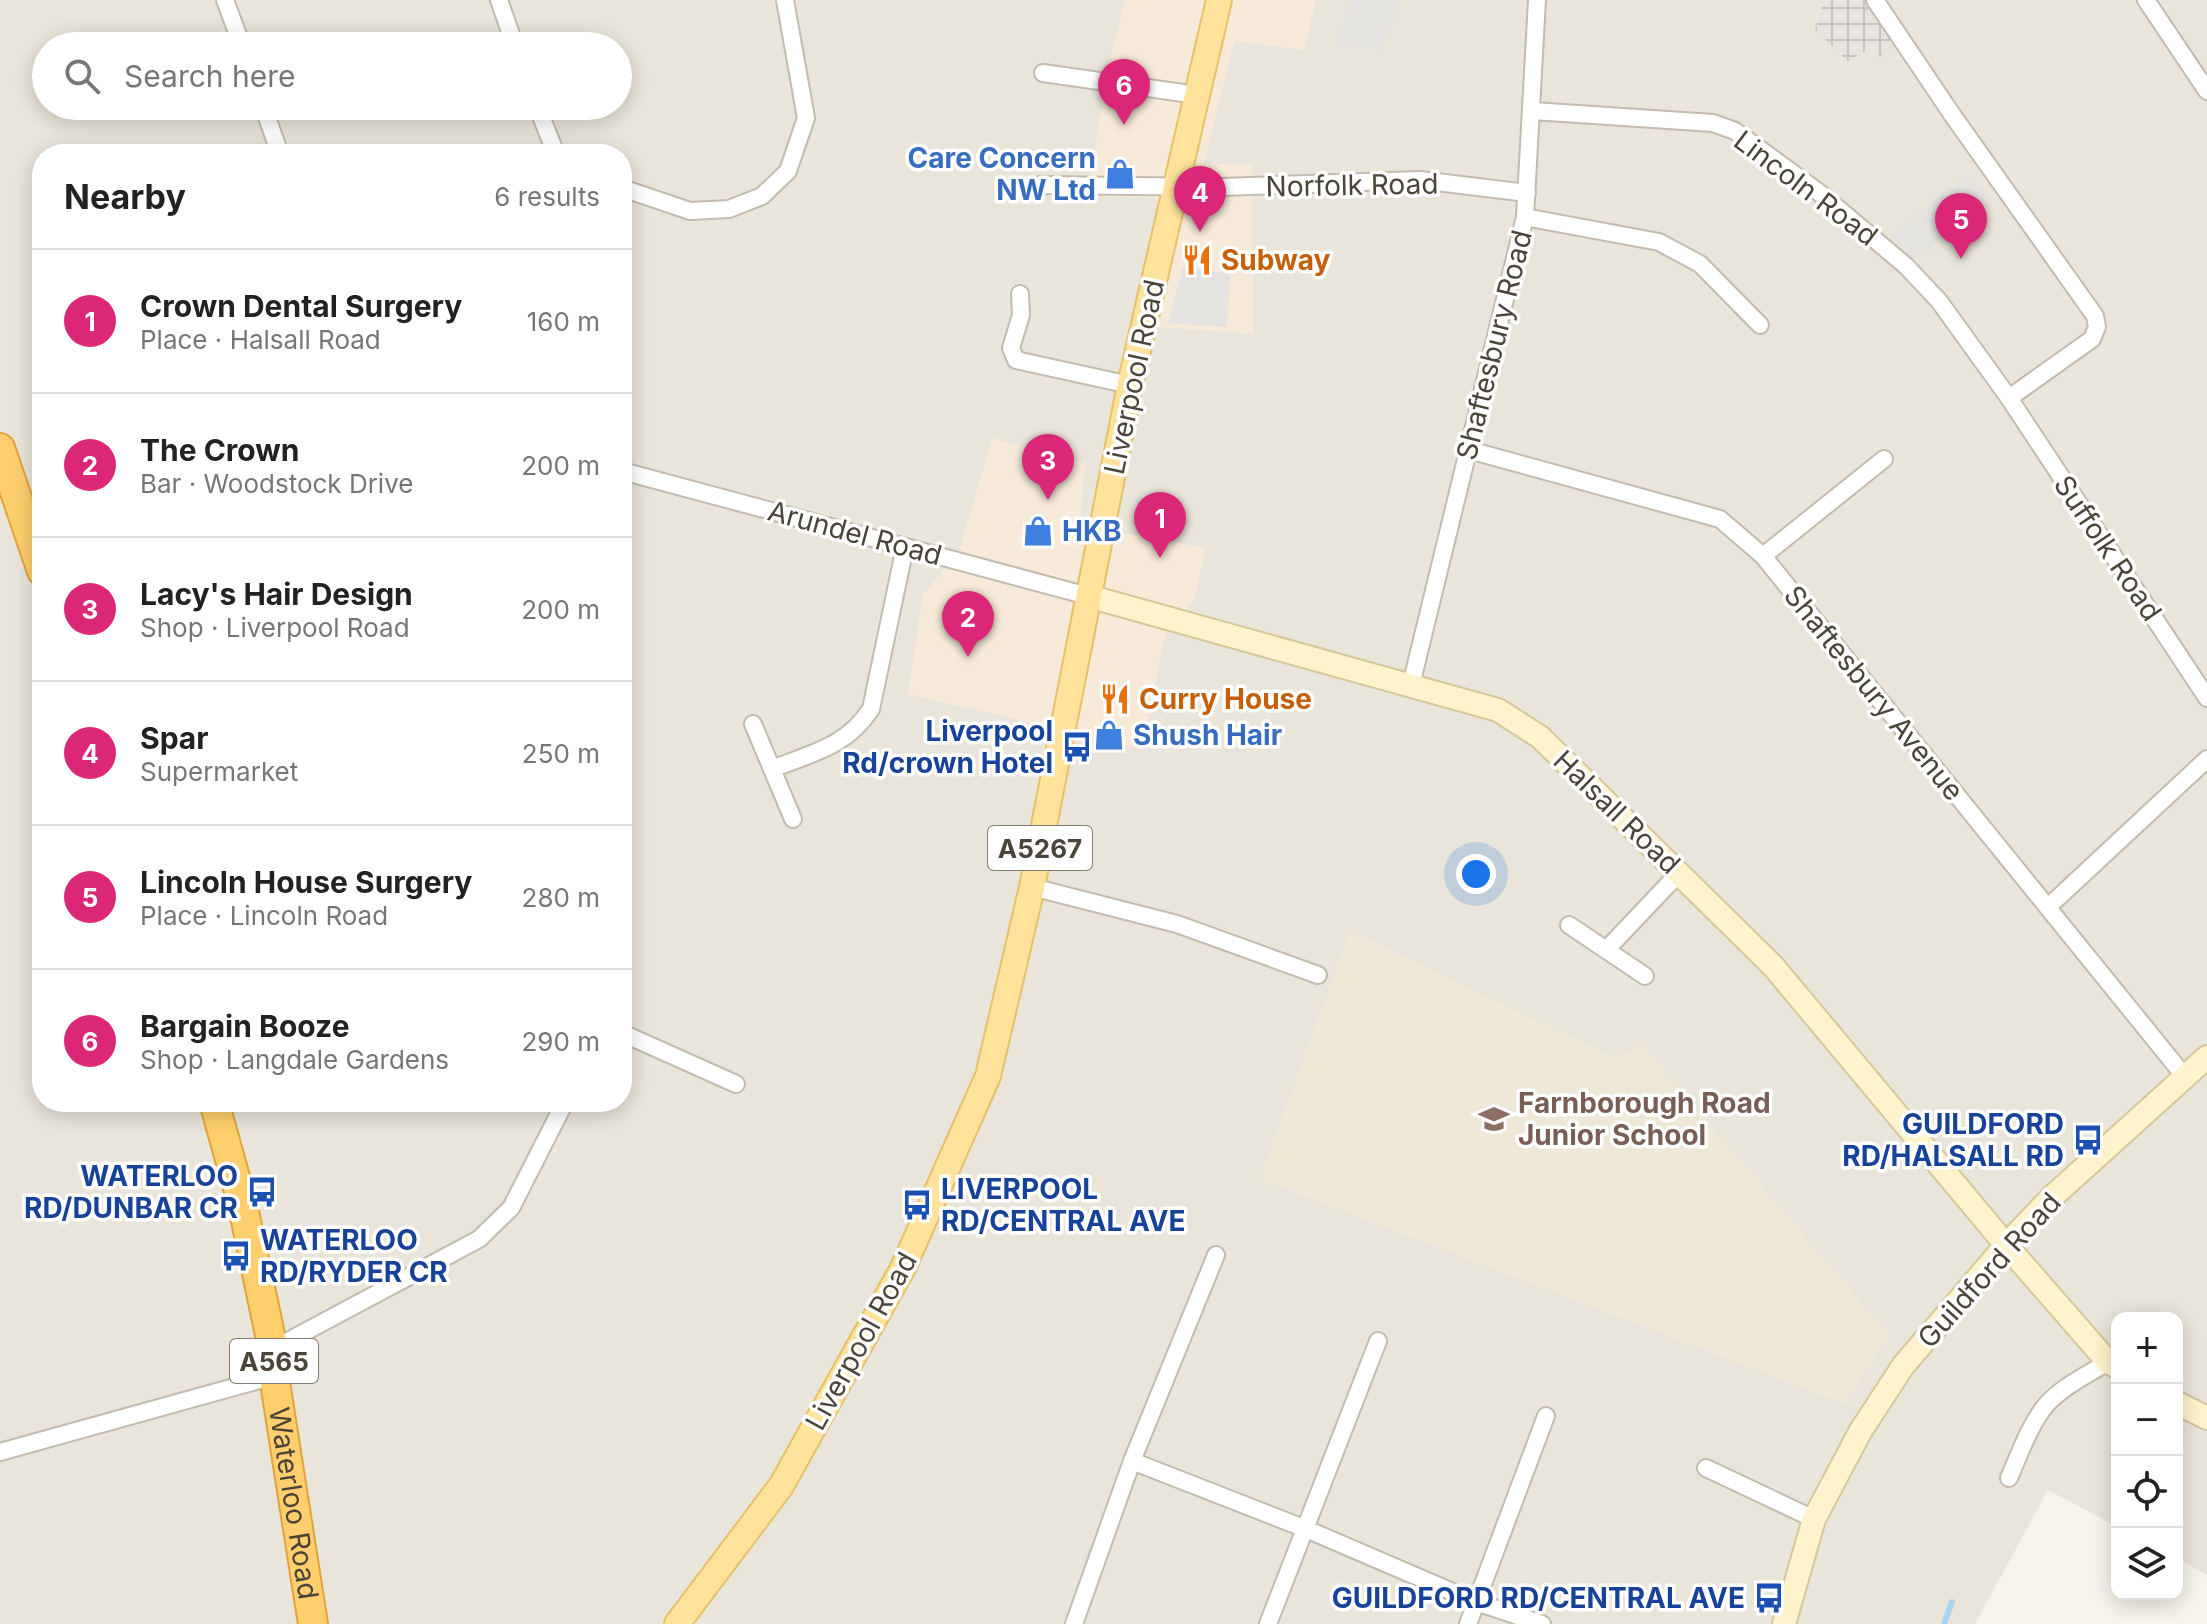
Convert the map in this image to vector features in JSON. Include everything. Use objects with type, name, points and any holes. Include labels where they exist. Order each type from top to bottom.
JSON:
[{"type":"highway","points":[[0,448],[32,538]]},
{"type":"highway","name":"Waterloo Road","points":[[217,1112],[242,1202],[274,1362],[313,1624]]},
{"type":"main road","name":"Liverpool Road","points":[[677,1624],[781,1486],[903,1268],[988,1076],[1032,887],[1130,385],[1219,0]]},
{"type":"street","points":[[225,0],[237,32]]},
{"type":"street","points":[[499,0],[510,32]]},
{"type":"street","points":[[632,191],[690,211],[729,209],[762,196],[788,171],[806,118],[785,0]]},
{"type":"street","name":"Shaftesbury Road","points":[[1411,685],[1525,217],[1537,0]]},
{"type":"street","points":[[1875,0],[2095,316],[2097,327],[2092,339],[2009,398]]},
{"type":"street","points":[[2146,0],[2207,91]]},
{"type":"street","points":[[1043,73],[1197,95]]},
{"type":"street","name":"Lincoln Road","points":[[1533,111],[1713,123],[1735,131],[1821,194],[1906,266],[1939,301],[2009,398]]},
{"type":"street","points":[[268,120],[276,144]]},
{"type":"street","points":[[543,120],[552,144]]},
{"type":"street","name":"Norfolk Road","points":[[1040,185],[1176,187],[1420,180],[1527,193]]},
{"type":"street","points":[[1525,217],[1659,242],[1700,264],[1760,325]]},
{"type":"street","points":[[1020,294],[1021,315],[1011,348],[1016,360],[1130,385]]},
{"type":"street","name":"Suffolk Road","points":[[2009,398],[2207,698]]},
{"type":"street","name":"Shaftesbury Avenue","points":[[1469,450],[1720,519],[1763,556],[2185,1077]]},
{"type":"street","points":[[1763,556],[1884,459]]},
{"type":"street","name":"Arundel Road","points":[[632,474],[1088,596]]},
{"type":"street","points":[[772,769],[837,744],[859,728],[871,709],[905,547]]},
{"type":"street","name":"Halsall Road","points":[[1088,596],[1498,710],[1540,737],[1773,966],[2006,1245],[2111,1364]]},
{"type":"street","points":[[753,724],[793,819]]},
{"type":"street","points":[[2048,907],[2207,759]]},
{"type":"street","points":[[1606,950],[1680,872]]},
{"type":"street","points":[[1032,887],[1177,924],[1318,975]]},
{"type":"street","points":[[1569,925],[1645,976]]},
{"type":"street","points":[[632,1037],[736,1084]]},
{"type":"street","name":"Guildford Road","points":[[1784,1624],[1814,1519],[1860,1432],[1903,1366],[2006,1245],[2051,1198],[2207,1057]]},
{"type":"street","points":[[0,1452],[274,1362],[479,1239],[511,1208],[560,1112]]},
{"type":"street","points":[[1074,1624],[1132,1461],[1216,1255]]},
{"type":"street","points":[[1268,1624],[1378,1341]]},
{"type":"street","points":[[2009,1478],[2033,1425],[2048,1403],[2075,1382],[2111,1365]]},
{"type":"street","points":[[2183,1406],[2207,1418]]},
{"type":"street","points":[[1468,1624],[1546,1416]]},
{"type":"street","points":[[1132,1461],[1306,1529],[1476,1602],[1542,1624]]},
{"type":"street","points":[[1706,1468],[1814,1519]]},
{"type":"shaded area","points":[[0,0],[2207,0],[2207,1575],[2183,1562],[2183,1312],[2111,1312],[2111,1524],[2048,1490],[1975,1624],[0,1624]]},
{"type":"shaded area","points":[[1125,0],[1316,0],[1304,50],[1234,41],[1204,164],[1252,163],[1253,334],[1159,327],[1184,199],[1087,196],[1108,68]]},
{"type":"shaded area","points":[[1350,0],[1400,0],[1382,51],[1336,45]]},
{"type":"shaded area","points":[[1832,0],[1866,0],[1895,48],[1880,57],[1872,47],[1848,61],[1815,30],[1822,6]]},
{"type":"shaded area","points":[[1966,175],[1992,200],[1917,260],[1891,236]]},
{"type":"shaded area","points":[[1183,267],[1230,274],[1227,327],[1168,323]]},
{"type":"shaded area","points":[[992,438],[1085,463],[1080,525],[1206,548],[1194,601],[1165,635],[1142,749],[908,694],[923,594],[959,552]]},
{"type":"shaded area","name":"Farnborough Road Junior School","points":[[1350,931],[1617,1059],[1641,1044],[1889,1335],[1845,1404],[1260,1179]]},
{"type":"waterway","points":[[1944,1624],[1952,1602]]},
{"type":"place","name":"Bargain Booze","points":[[1124,125]]},
{"type":"place","name":"Care Concern NW Ltd","points":[[1120,174]]},
{"type":"place","name":"Spar","points":[[1200,232]]},
{"type":"place","name":"Lincoln House Surgery","points":[[1961,259]]},
{"type":"place","name":"Subway","points":[[1197,260]]},
{"type":"place","name":"Lacy's Hair Design","points":[[1048,500]]},
{"type":"place","name":"HKB","points":[[1038,531]]},
{"type":"place","name":"Crown Dental Surgery","points":[[1160,558]]},
{"type":"place","name":"The Crown","points":[[968,657]]},
{"type":"place","name":"Curry House","points":[[1115,699]]},
{"type":"place","name":"Shush Hair","points":[[1109,735]]},
{"type":"place","name":"Liverpool Rd/crown Hotel","points":[[1077,747]]},
{"type":"place","name":"Farnborough Road Junior School","points":[[1494,1119]]},
{"type":"place","name":"GUILDFORD RD/HALSALL RD","points":[[2088,1140]]},
{"type":"place","name":"WATERLOO RD/DUNBAR CR","points":[[262,1192]]},
{"type":"place","name":"LIVERPOOL RD/CENTRAL AVE","points":[[917,1205]]},
{"type":"place","name":"WATERLOO RD/RYDER CR","points":[[236,1256]]},
{"type":"place","name":"GUILDFORD RD/CENTRAL AVE","points":[[1769,1598]]}]
